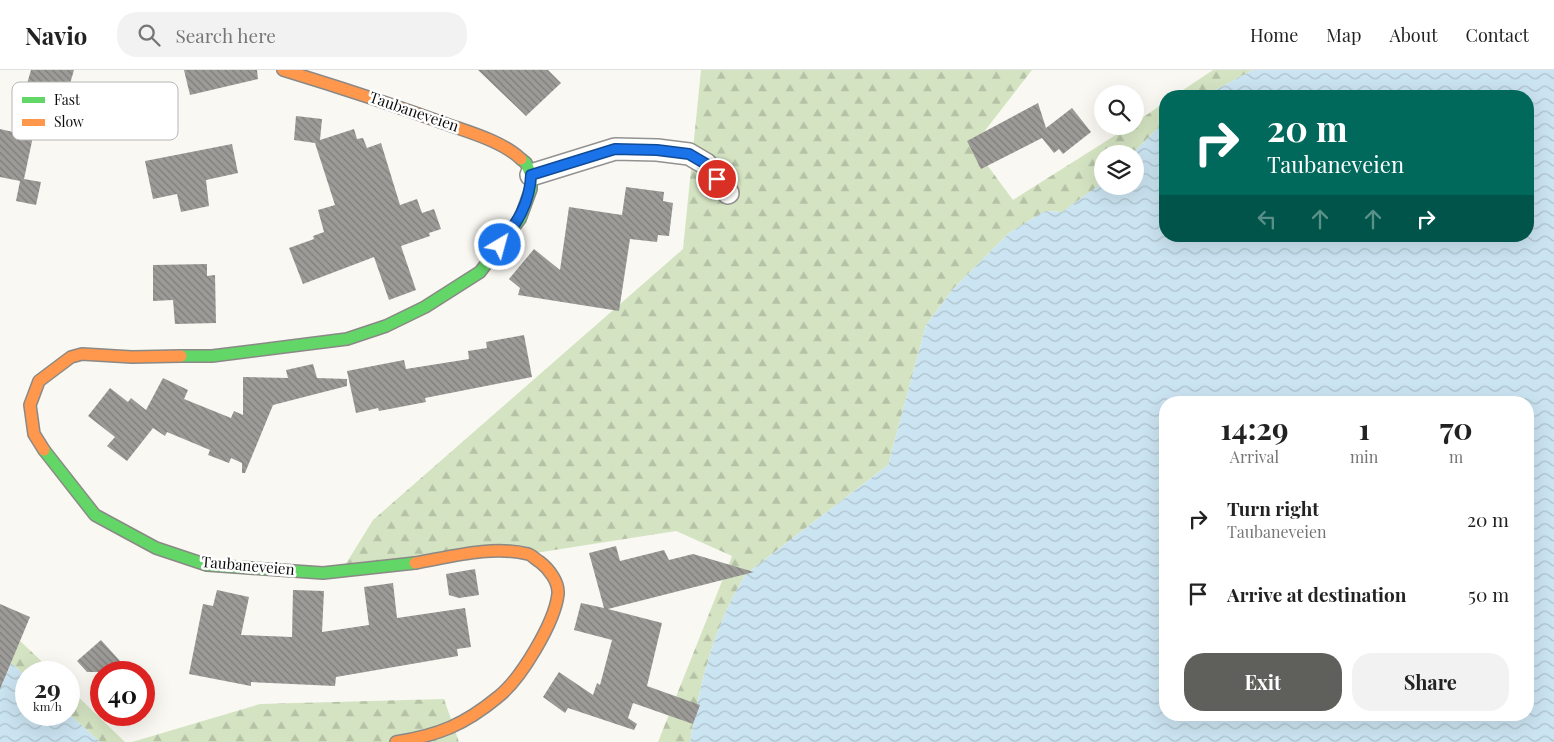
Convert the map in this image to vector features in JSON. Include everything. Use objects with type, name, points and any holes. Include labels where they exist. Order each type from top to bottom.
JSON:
[{"type":"street","name":"Taubaneveien","points":[[283,70],[393,104],[467,131],[514,152],[526,163],[531,175],[531,189],[520,219],[480,272],[425,307],[386,326],[347,339],[212,356],[132,358],[82,354],[71,357],[39,381],[30,405],[34,434],[54,465],[95,515],[156,548],[207,566],[323,573],[392,566],[492,551],[529,554],[550,570],[558,592],[550,623],[533,654],[500,696],[460,724],[431,736],[396,742]]},
{"type":"street","points":[[531,175],[615,149],[657,150],[689,154],[706,164],[728,193]]},
{"type":"green space","points":[[701,70],[1032,70],[973,146],[1013,200],[1094,149],[1094,191],[1062,212],[1045,211],[1009,233],[953,289],[926,325],[888,465],[746,574],[725,613],[717,633],[698,699],[690,742],[658,742],[732,556],[676,531],[529,554],[342,570],[373,520],[683,249]]},
{"type":"green space","points":[[1213,70],[1253,70],[1215,90],[1183,90]]},
{"type":"green space","points":[[1159,106],[1159,127],[1141,145],[1100,145],[1116,135],[1144,135],[1144,117]]},
{"type":"green space","points":[[0,622],[41,661],[15,661],[15,666],[11,663],[7,674],[0,671]]},
{"type":"green space","points":[[80,699],[90,708],[90,726],[108,726],[125,742],[100,742],[80,724]]},
{"type":"green space","points":[[444,699],[459,742],[132,742],[260,704]]},
{"type":"water","points":[[1253,70],[1554,70],[1554,742],[690,742],[698,699],[717,633],[725,613],[746,574],[888,465],[926,325],[953,289],[1009,233],[1045,211],[1062,212],[1094,189],[1094,195],[1144,195],[1144,145],[1141,145],[1159,127],[1159,242],[1534,242],[1534,90],[1215,90]]},
{"type":"water","points":[[11,663],[15,666],[15,726],[80,726],[80,724],[100,742],[0,742],[0,671],[7,674]]},
{"type":"building","points":[[31,70],[74,70],[70,82],[28,82]]},
{"type":"building","points":[[184,70],[257,70],[258,79],[190,95]]},
{"type":"building","points":[[478,70],[548,70],[561,83],[526,116]]},
{"type":"building","points":[[1038,103],[1046,128],[1072,108],[1091,132],[1063,154],[1059,149],[1054,153],[1042,138],[981,169],[967,141]]},
{"type":"building","points":[[296,116],[322,119],[320,140],[354,129],[357,139],[363,138],[367,148],[381,143],[400,205],[417,199],[422,213],[434,209],[441,229],[429,233],[430,236],[401,246],[416,290],[389,300],[374,257],[303,284],[289,248],[314,239],[313,236],[324,232],[318,210],[335,205],[315,143],[294,140]]},
{"type":"building","points":[[0,129],[12,132],[12,140],[32,140],[24,179],[41,182],[36,205],[16,201],[20,181],[0,177]]},
{"type":"building","points":[[232,144],[238,173],[206,180],[209,206],[181,212],[177,194],[153,199],[145,161]]},
{"type":"building","points":[[626,187],[664,192],[663,201],[673,203],[669,236],[658,235],[657,242],[630,239],[619,311],[518,295],[520,288],[509,279],[534,249],[560,270],[569,207],[622,215]]},
{"type":"building","points":[[207,264],[207,276],[215,275],[216,323],[175,324],[173,300],[153,301],[153,265]]},
{"type":"building","points":[[524,335],[532,377],[425,398],[426,402],[379,411],[378,408],[356,413],[347,371],[404,360],[406,369],[469,359],[468,351],[487,348],[486,342]]},
{"type":"building","points":[[313,364],[317,378],[347,379],[347,386],[273,405],[245,473],[242,473],[242,463],[231,458],[229,463],[208,455],[210,450],[167,432],[165,436],[153,428],[127,461],[107,446],[115,437],[88,416],[110,388],[128,402],[131,398],[146,410],[163,378],[188,390],[184,399],[231,418],[234,411],[243,415],[243,377],[288,378],[286,370]]},
{"type":"building","points":[[616,546],[620,561],[664,550],[669,560],[693,554],[754,572],[608,609],[662,623],[647,686],[700,705],[693,724],[633,703],[628,718],[637,724],[634,730],[568,708],[565,713],[543,697],[559,672],[593,695],[597,683],[600,685],[612,640],[574,630],[581,603],[604,608],[589,553]]},
{"type":"building","points":[[475,569],[479,595],[459,598],[449,595],[446,574]]},
{"type":"building","points":[[393,583],[397,618],[465,608],[471,647],[457,649],[458,656],[336,677],[335,686],[251,682],[251,686],[189,674],[203,604],[213,606],[217,590],[249,597],[241,635],[292,637],[293,590],[324,591],[322,632],[369,625],[364,587]]},
{"type":"building","points":[[0,604],[30,617],[0,689]]},
{"type":"building","points":[[101,640],[120,661],[90,661],[90,672],[87,672],[80,664],[80,661],[77,661]]},
{"type":"traffic: fast","points":[[181,356],[212,356],[347,339],[386,326],[425,307],[480,272],[520,219],[531,189],[531,175],[526,163],[521,159]]},
{"type":"traffic: fast","points":[[44,450],[95,515],[156,548],[207,565],[323,573],[415,563]]},
{"type":"traffic: slow","points":[[283,70],[366,96],[477,135],[496,143],[521,159]]},
{"type":"traffic: slow","points":[[44,450],[34,434],[30,405],[39,381],[71,357],[82,354],[132,357],[181,356]]},
{"type":"traffic: slow","points":[[396,742],[425,736],[462,722],[486,707],[507,689],[536,649],[551,619],[558,594],[557,585],[550,572],[528,554],[486,551],[415,563]]},
{"type":"route","points":[[500,245],[520,219],[531,189],[531,175],[615,149],[657,150],[689,154],[706,164],[717,179]]}]
